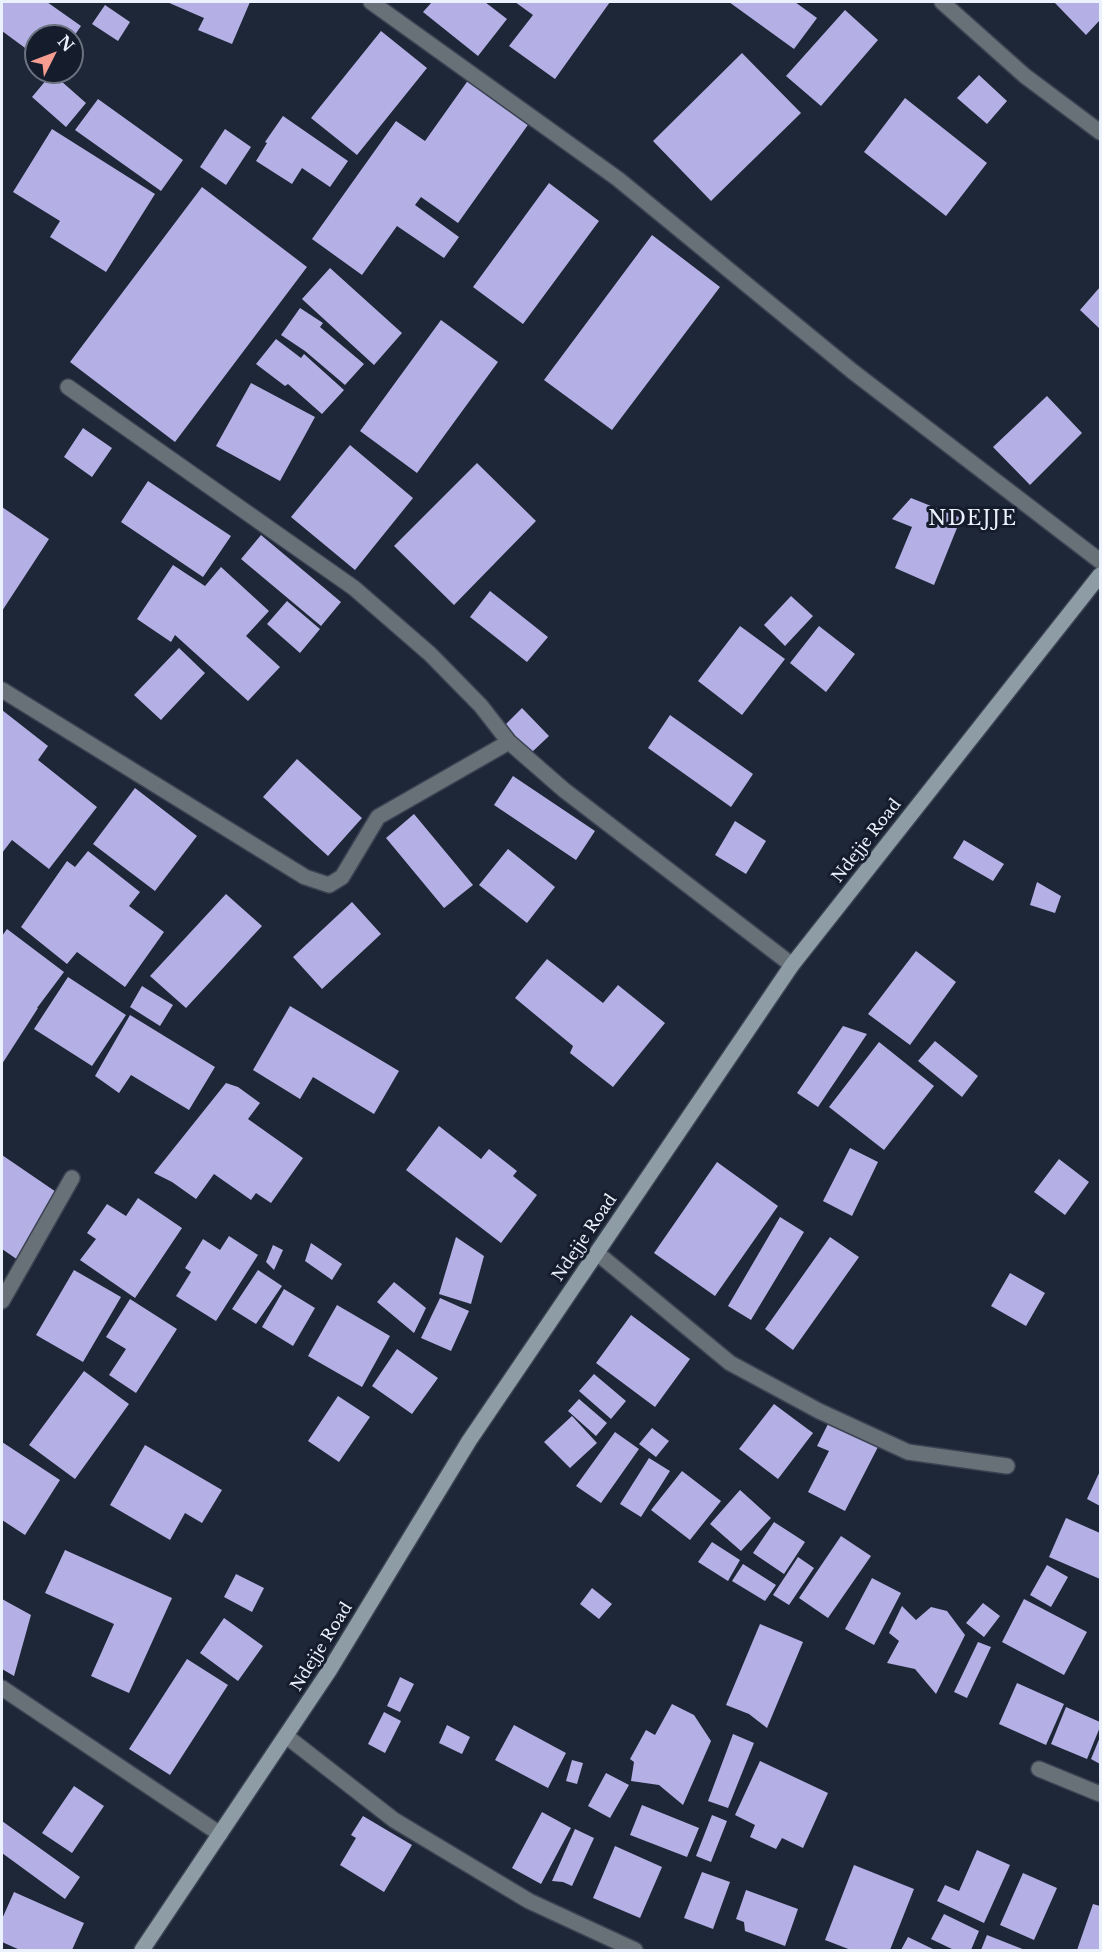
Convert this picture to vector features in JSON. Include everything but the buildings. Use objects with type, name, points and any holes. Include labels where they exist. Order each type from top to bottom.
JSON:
[{"type":"street","points":[[371,2],[618,179],[852,371],[1101,561]]},
{"type":"street","points":[[942,2],[1025,76],[1101,132]]},
{"type":"street","points":[[69,387],[354,588],[430,654],[481,706],[509,742],[564,790],[792,965]]},
{"type":"street","name":"Ndejje Road","points":[[142,1950],[329,1671],[469,1441],[792,965],[1101,575]]},
{"type":"street","points":[[2,690],[305,877],[329,885],[342,877],[378,817],[509,742]]},
{"type":"street","points":[[2,1301],[72,1178]]},
{"type":"street","points":[[597,1253],[730,1363],[819,1411],[908,1452],[1007,1466]]},
{"type":"street","points":[[2,1688],[220,1834]]},
{"type":"street","points":[[286,1736],[394,1820],[529,1901],[635,1950]]},
{"type":"street","points":[[1039,1769],[1101,1794]]},
{"type":"district","name":"NDEJJE","points":[[973,519]]}]
